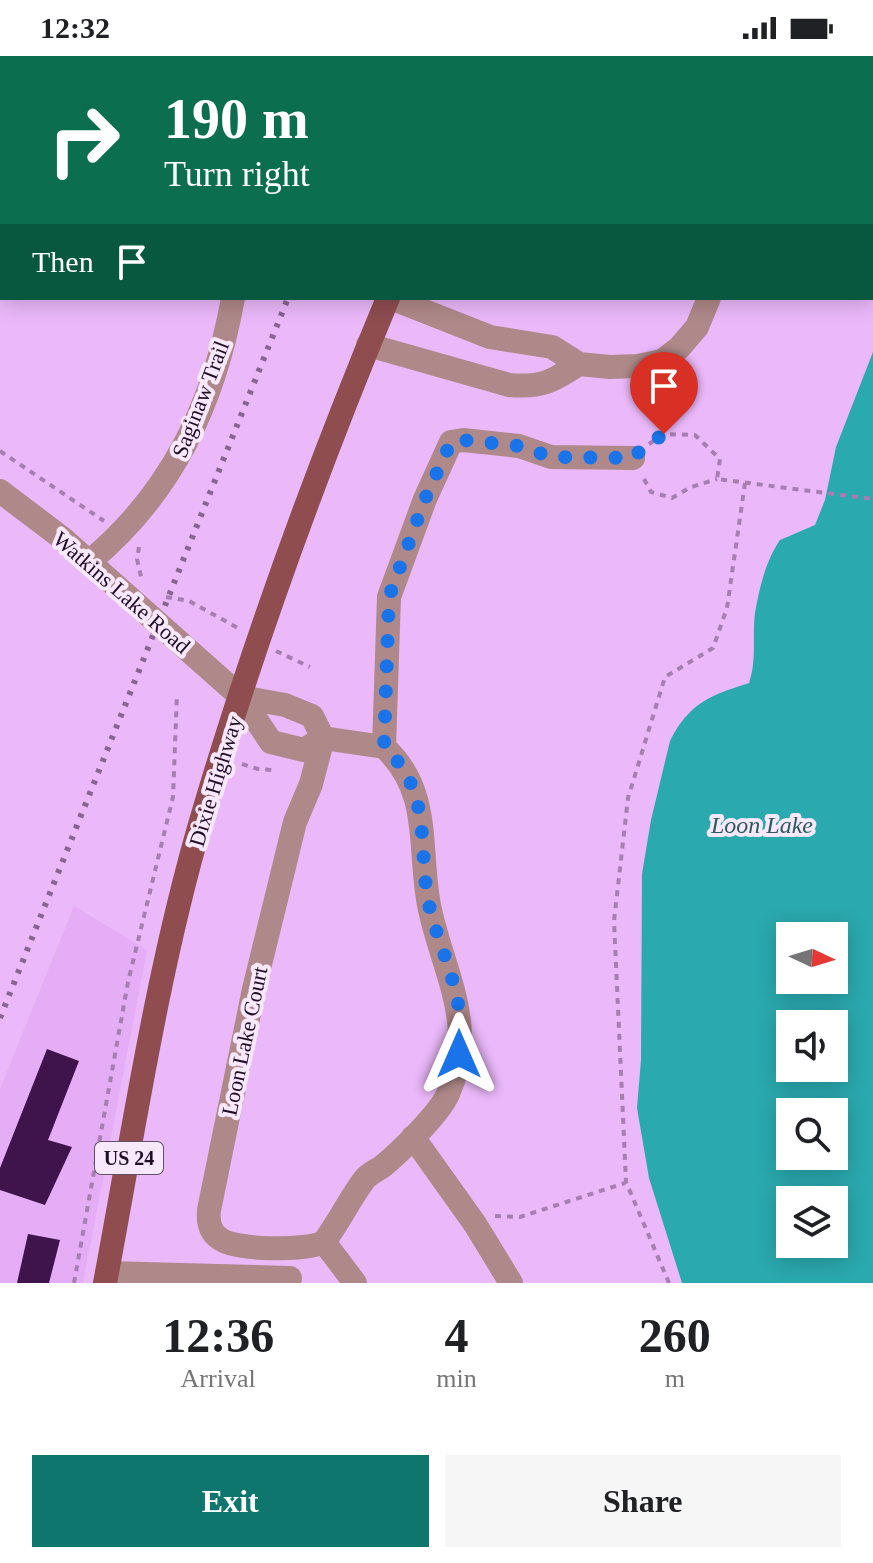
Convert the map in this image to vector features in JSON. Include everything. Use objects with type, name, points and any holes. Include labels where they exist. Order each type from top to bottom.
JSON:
[{"type":"main road","name":"Dixie Highway","points":[[106,1278],[165,971],[200,824],[273,594],[388,300]]},
{"type":"street","name":"Saginaw Trail","points":[[89,562],[131,540],[174,469],[216,369],[233,300]]},
{"type":"street","points":[[394,300],[490,337],[552,347],[579,364],[638,366],[662,361],[679,348],[697,327],[708,300]]},
{"type":"street","points":[[368,345],[509,385],[531,387],[551,383],[579,364]]},
{"type":"street","points":[[355,1283],[324,1242],[365,1178],[384,1165],[413,1137],[448,1096],[459,1054],[460,1017],[454,985],[430,909],[423,869],[424,841],[420,812],[411,780],[384,747],[389,597],[451,442],[463,440],[519,446],[551,457],[633,458]]},
{"type":"street","name":"Watkins Lake Road","points":[[0,491],[62,538],[241,697],[271,742],[304,750],[323,738],[384,747]]},
{"type":"street","points":[[241,697],[285,705],[312,716],[323,738]]},
{"type":"street","name":"Loon Lake Court","points":[[323,738],[311,784],[295,822],[254,989],[208,1222],[213,1233],[222,1241],[234,1245],[289,1248],[324,1242]]},
{"type":"street","points":[[413,1137],[469,1215],[511,1283]]},
{"type":"street","points":[[106,1278],[290,1278]]},
{"type":"path","points":[[717,479],[720,459],[695,435],[664,434],[633,458],[636,463],[643,464],[642,474],[651,492],[672,498],[691,487],[717,479],[873,499]]},
{"type":"path","points":[[0,451],[131,540],[140,575],[149,588]]},
{"type":"path","points":[[669,1283],[626,1182],[614,921],[628,798],[665,677],[713,648],[718,635],[727,608],[745,483]]},
{"type":"path","points":[[157,595],[189,601],[206,611]]},
{"type":"path","points":[[290,659],[310,667]]},
{"type":"path","points":[[74,1283],[128,982],[173,797],[177,694]]},
{"type":"path","points":[[258,769],[272,770]]},
{"type":"path","points":[[469,1215],[520,1217],[626,1182]]},
{"type":"shaded area","points":[[74,906],[147,950],[83,1283],[0,1283],[0,1089]]},
{"type":"water","name":"Loon Lake","points":[[873,352],[873,1283],[682,1283],[649,1178],[637,1108],[641,1060],[642,874],[651,820],[670,741],[677,728],[702,702],[749,683],[753,666],[755,613],[767,566],[780,540],[815,525],[825,500],[836,447]]},
{"type":"building","points":[[47,1049],[79,1061],[48,1140],[72,1147],[45,1205],[0,1190],[0,1168]]},
{"type":"building","points":[[28,1234],[60,1240],[49,1283],[17,1283]]},
{"type":"railway","points":[[0,1018],[287,300]]},
{"type":"route","points":[[459,1054],[460,1017],[454,985],[430,909],[423,869],[424,841],[420,812],[411,780],[384,747],[389,597],[425,499],[451,442],[463,440],[519,446],[551,457],[633,458],[664,434]]}]
